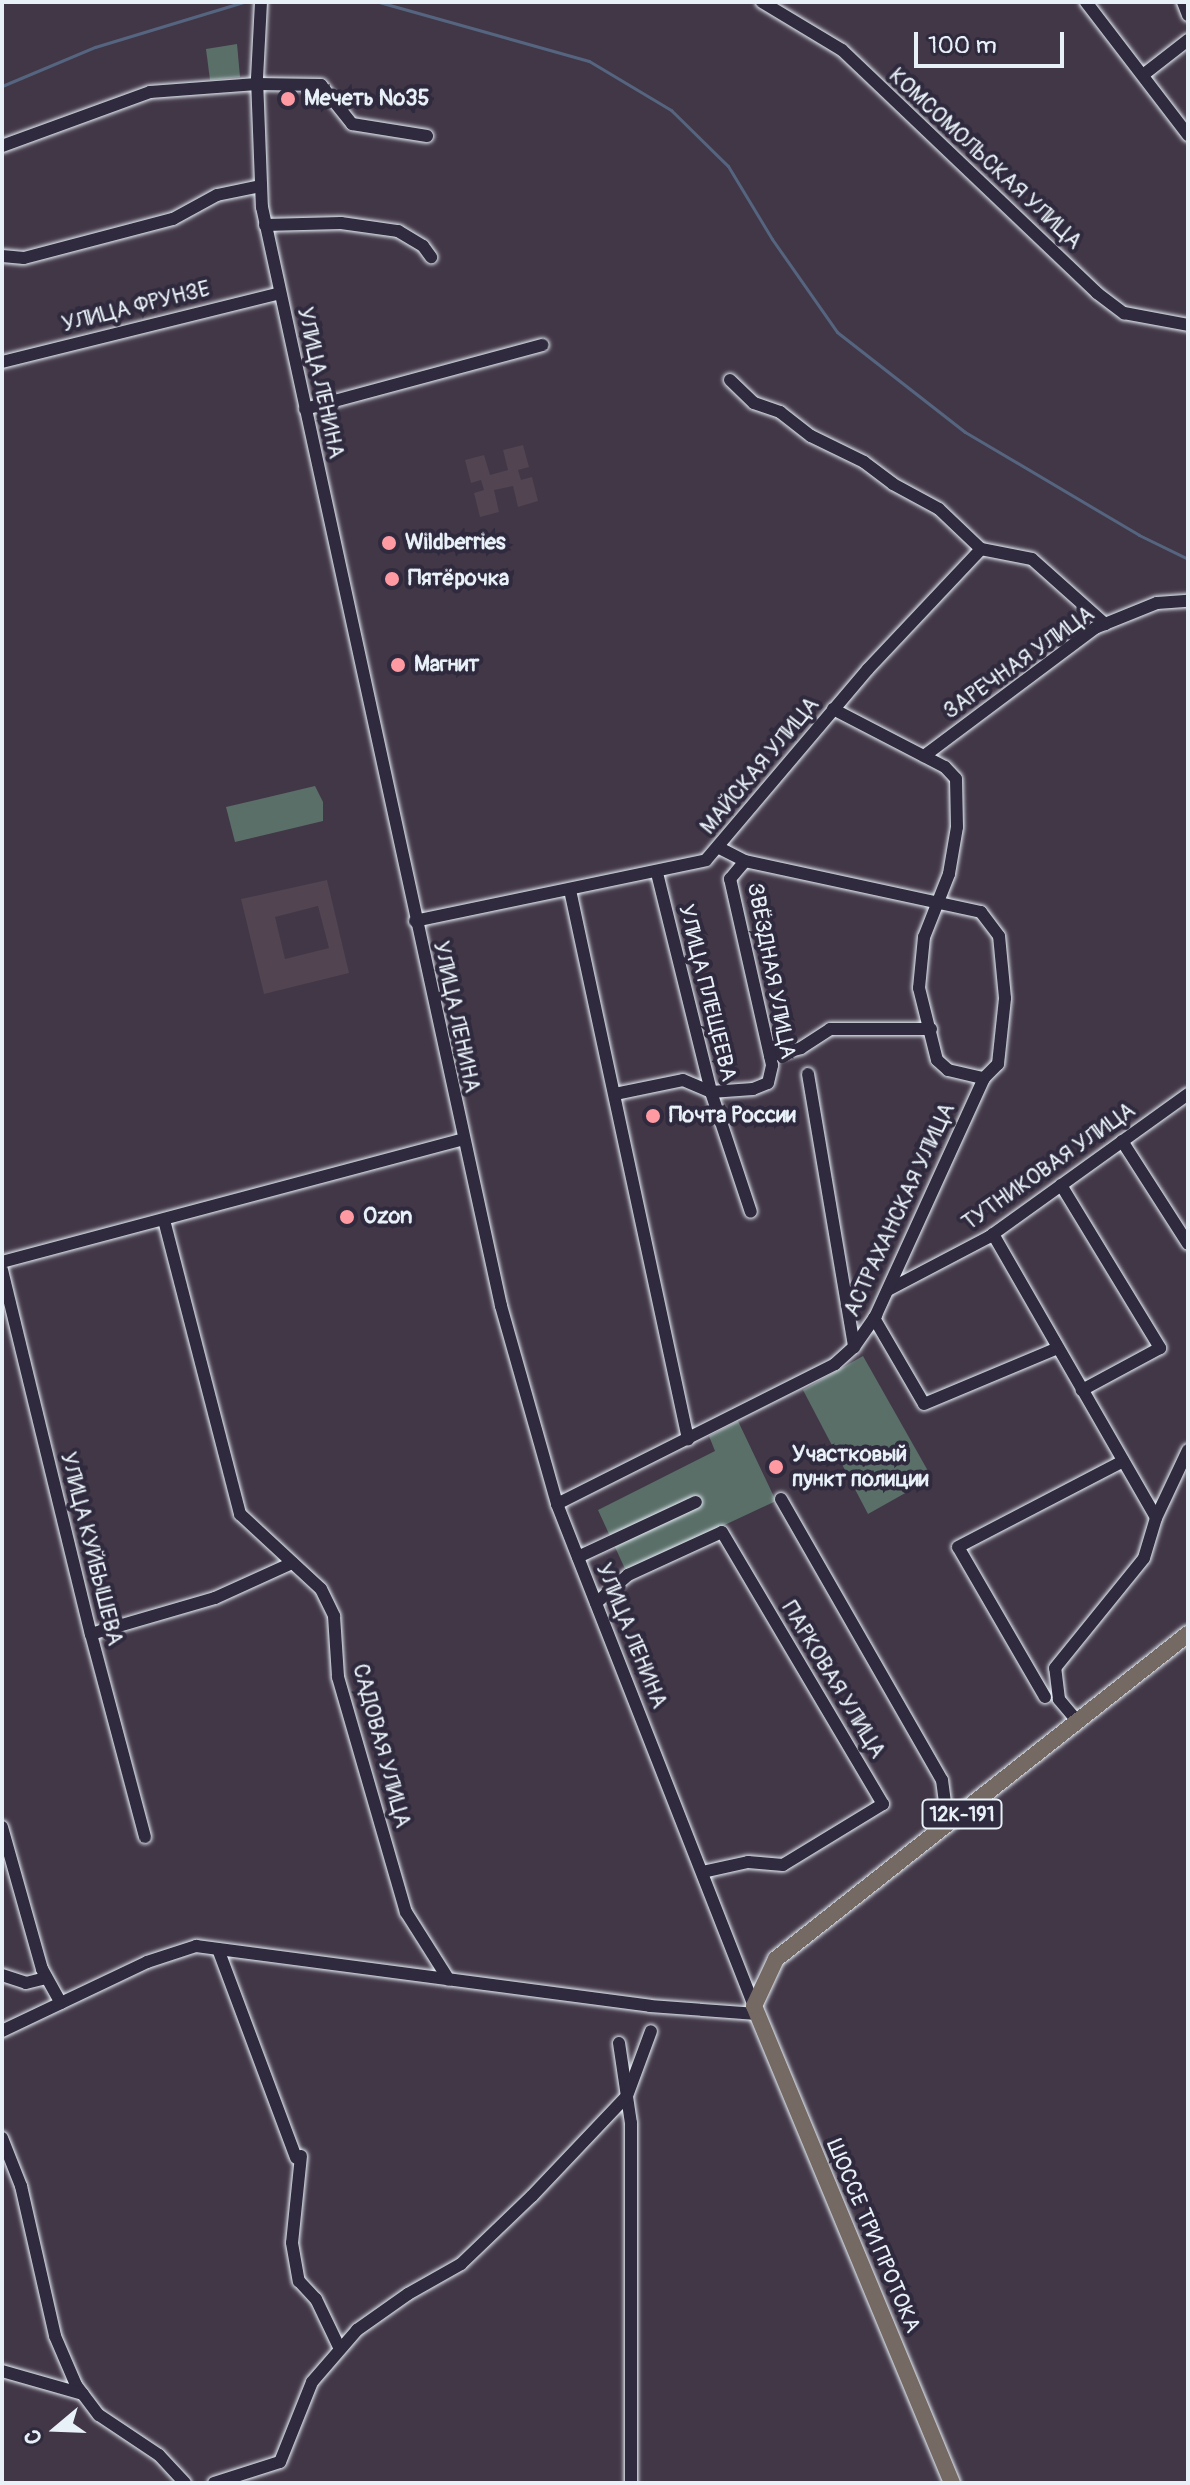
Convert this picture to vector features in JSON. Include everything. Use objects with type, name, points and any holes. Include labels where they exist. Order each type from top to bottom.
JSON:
[{"type":"main road","name":"12К-191","points":[[756,2010],[776,1959],[1188,1634]]},
{"type":"main road","name":"ШОССЕ ТРИ ПРОТОКА","points":[[756,2010],[952,2483]]},
{"type":"street","name":"УЛИЦА ЛЕНИНА","points":[[261,2],[257,84],[260,186],[265,225],[462,1140],[501,1306],[557,1504],[756,2010]]},
{"type":"street","name":"КОМСОМОЛЬСКАЯ УЛИЦА","points":[[762,2],[842,50],[1097,293],[1124,313],[1188,325]]},
{"type":"street","points":[[1086,2],[1188,135]]},
{"type":"street","points":[[1183,2],[1188,15]]},
{"type":"street","points":[[1143,75],[1188,40]]},
{"type":"street","points":[[2,146],[150,92],[257,84],[321,85],[352,124],[427,136]]},
{"type":"street","points":[[2,256],[24,258],[173,219],[217,195],[260,186]]},
{"type":"street","points":[[265,225],[341,223],[398,231],[423,246],[431,257]]},
{"type":"street","name":"УЛИЦА ФРУНЗЕ","points":[[2,362],[280,293]]},
{"type":"street","points":[[305,409],[543,345]]},
{"type":"street","points":[[730,380],[754,403],[780,412],[811,436],[864,462],[893,484],[939,509],[981,549],[1032,559],[1105,624]]},
{"type":"street","name":"МАЙСКАЯ УЛИЦА","points":[[415,921],[657,873],[706,860],[833,709],[981,549]]},
{"type":"street","name":"ЗАРЕЧНАЯ УЛИЦА","points":[[924,756],[1105,624],[1157,603],[1188,601]]},
{"type":"street","points":[[833,709],[945,767],[956,779],[957,827],[949,874],[924,937],[919,988],[931,1029],[931,1049],[937,1060],[948,1070],[984,1078]]},
{"type":"street","name":"АСТРАХАНСКАЯ УЛИЦА","points":[[557,1504],[835,1364],[854,1347],[888,1290],[984,1078],[998,1064],[1005,998],[999,936],[981,912],[745,861],[719,848]]},
{"type":"street","name":"ЗВЁЗДНАЯ УЛИЦА","points":[[711,1092],[753,1089],[768,1083],[770,1056],[730,879],[745,861]]},
{"type":"street","name":"УЛИЦА ПЛЕЩЕЕВА","points":[[657,873],[711,1092],[751,1212]]},
{"type":"street","points":[[570,890],[688,1439]]},
{"type":"street","points":[[770,1056],[801,1048],[830,1029],[931,1029]]},
{"type":"street","name":"ЗВЁЗДНАЯ УЛИЦА","points":[[808,1074],[854,1347]]},
{"type":"street","points":[[615,1094],[683,1080],[711,1092]]},
{"type":"street","name":"ТУТНИКОВАЯ УЛИЦА","points":[[888,1290],[993,1234],[1188,1094]]},
{"type":"street","points":[[2,1262],[462,1140]]},
{"type":"street","points":[[1122,1141],[1188,1244]]},
{"type":"street","points":[[1061,1185],[1160,1348],[1082,1390]]},
{"type":"street","name":"САДОВАЯ УЛИЦА","points":[[164,1220],[240,1514],[321,1589],[334,1616],[338,1677],[406,1912],[449,1980]]},
{"type":"street","points":[[993,1234],[1156,1518]]},
{"type":"street","name":"УЛИЦА КУЙБЫШЕВА","points":[[2,1270],[91,1634],[145,1837]]},
{"type":"street","points":[[874,1318],[924,1404],[1058,1348]]},
{"type":"street","points":[[1078,1722],[1059,1699],[1055,1668],[1144,1558],[1156,1518],[1188,1450]]},
{"type":"street","points":[[1045,1697],[958,1547],[1123,1461]]},
{"type":"street","name":"ПАРКОВАЯ УЛИЦА","points":[[781,1499],[942,1780],[948,1825]]},
{"type":"street","points":[[578,1557],[696,1502]]},
{"type":"street","name":"ПАРКОВАЯ УЛИЦА","points":[[596,1603],[628,1575],[722,1532],[883,1804],[783,1865],[748,1862],[703,1872]]},
{"type":"street","points":[[91,1634],[215,1598],[292,1563]]},
{"type":"street","points":[[2,1827],[46,1978],[61,2003]]},
{"type":"street","points":[[2,2031],[147,1962],[196,1946],[650,2006],[756,2010]]},
{"type":"street","points":[[218,1949],[298,2157],[292,2243],[299,2281],[316,2299],[340,2349]]},
{"type":"street","points":[[2,1975],[26,1983],[46,1978]]},
{"type":"street","points":[[214,2483],[280,2462],[312,2382],[340,2349],[370,2321],[461,2264],[532,2196],[627,2096],[651,2031]]},
{"type":"street","points":[[619,2043],[631,2123],[631,2483]]},
{"type":"street","points":[[2,2138],[21,2186],[55,2336],[83,2394],[99,2415],[159,2455],[185,2483]]},
{"type":"street","points":[[2,2371],[83,2394]]},
{"type":"shaded area","points":[[523,445],[529,467],[518,470],[521,480],[532,477],[538,501],[518,507],[513,486],[494,490],[499,512],[480,517],[474,493],[484,490],[481,480],[471,483],[465,460],[484,455],[490,475],[508,470],[503,450]]},
{"type":"shaded area","points":[[327,880],[349,973],[264,994],[241,899]],"holes":[[[318,906],[329,948],[285,959],[275,917]]]},
{"type":"green space","points":[[237,44],[240,77],[210,80],[206,49]]},
{"type":"green space","points":[[315,786],[323,802],[323,821],[235,842],[226,807]]},
{"type":"green space","points":[[863,1356],[932,1478],[868,1514],[803,1390]]},
{"type":"green space","points":[[738,1421],[776,1501],[626,1571],[598,1510],[715,1451],[709,1436]]},
{"type":"waterway","points":[[2,86],[95,47],[243,2]]},
{"type":"waterway","points":[[379,2],[589,61],[671,110],[728,166],[772,239],[837,332],[965,432],[1139,535],[1188,559]]},
{"type":"place","name":"Мечеть №35","points":[[288,99]]},
{"type":"place","name":"Wildberries","points":[[389,543]]},
{"type":"place","name":"Пятёрочка","points":[[392,579]]},
{"type":"place","name":"Магнит","points":[[398,665]]},
{"type":"place","name":"Почта России","points":[[653,1116]]},
{"type":"place","name":"Ozon","points":[[347,1217]]},
{"type":"place","name":"Участковый пункт полиции","points":[[776,1467]]}]
